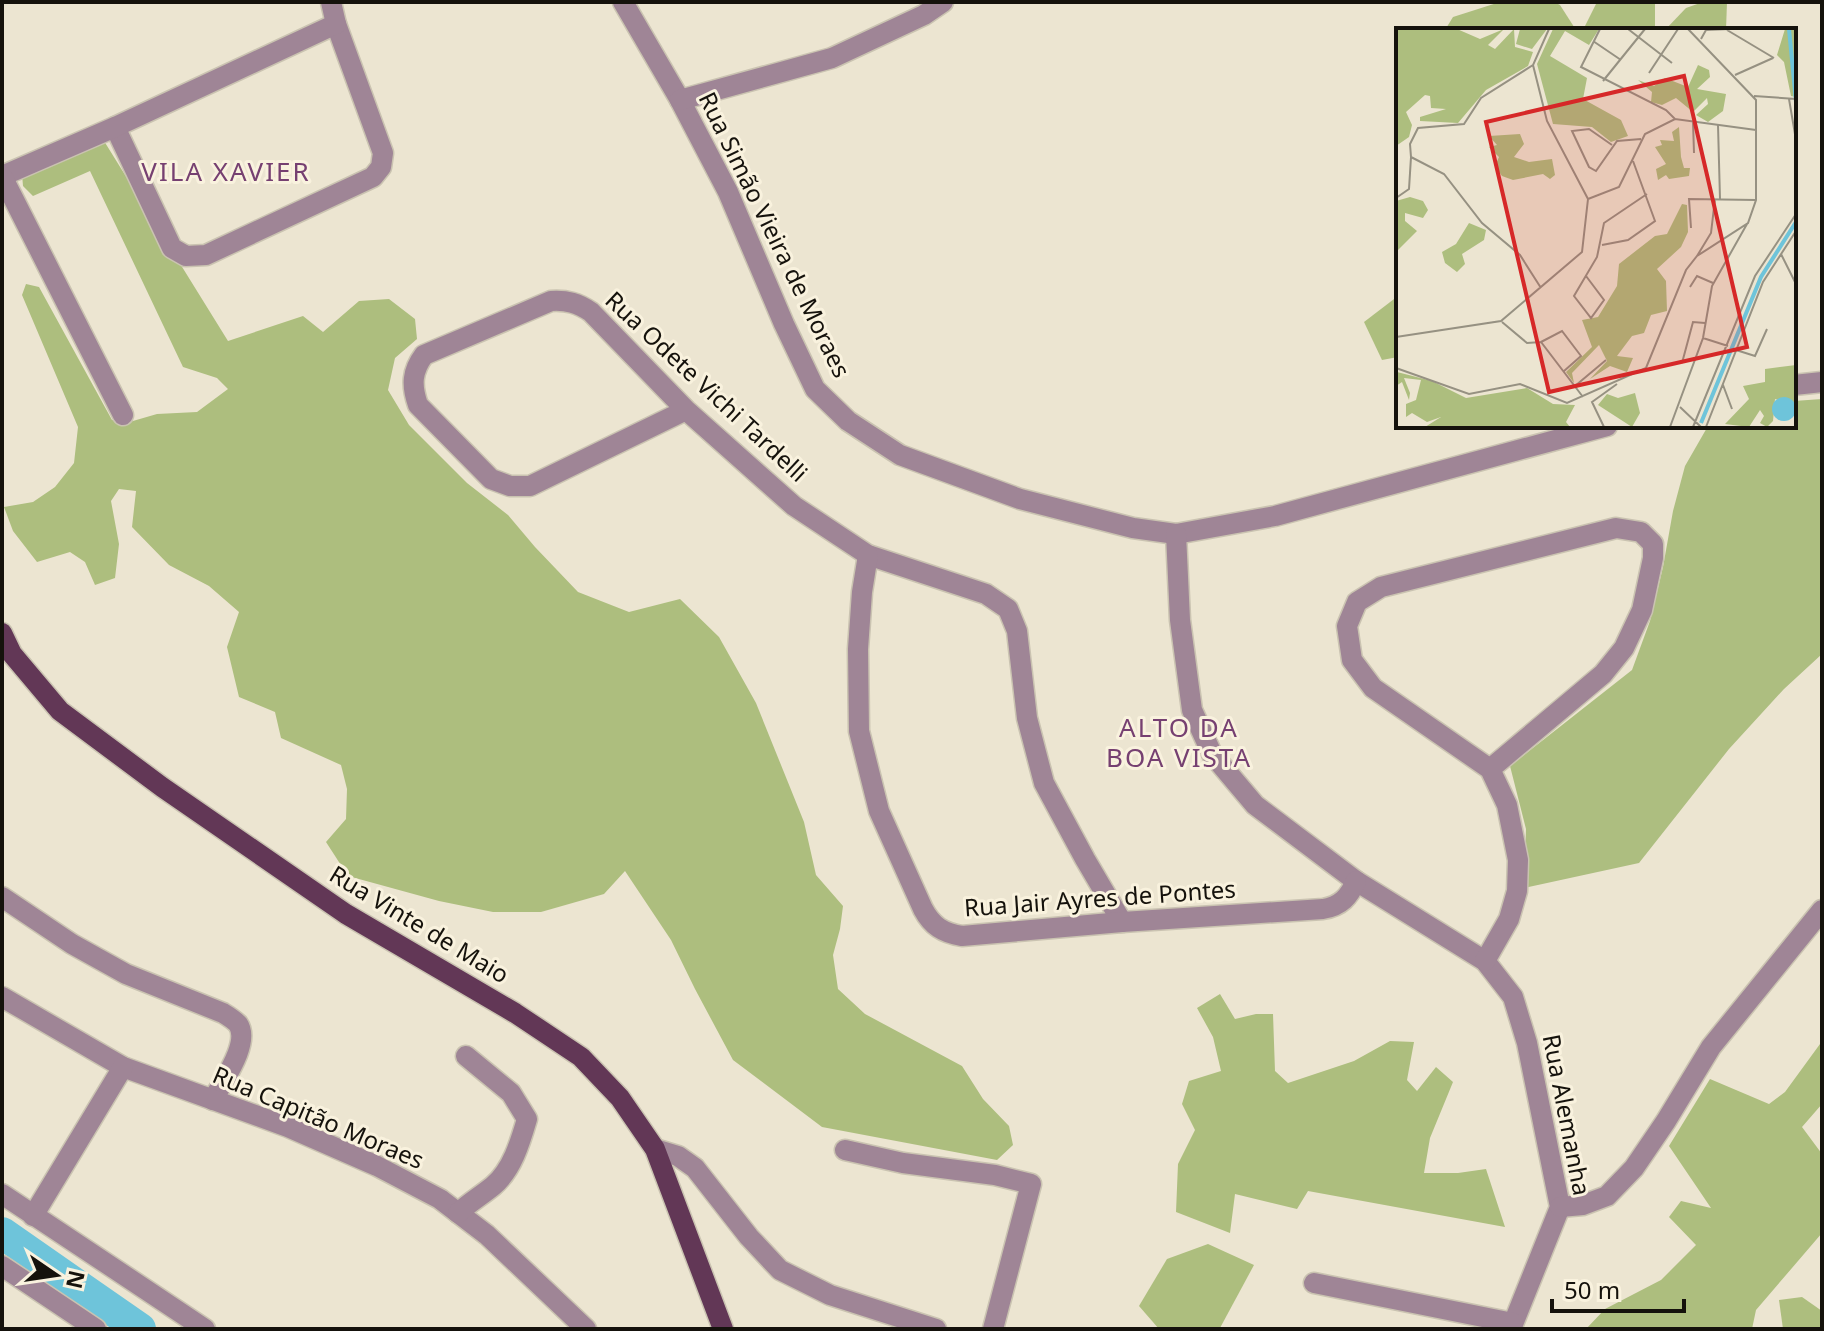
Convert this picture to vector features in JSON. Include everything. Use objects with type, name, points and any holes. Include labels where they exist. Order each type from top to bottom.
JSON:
[{"type":"main road","name":"Rua Vinte de Maio","points":[[2,633],[12,654],[60,711],[162,787],[346,914],[515,1013],[581,1057],[620,1098],[655,1149],[723,1329]]},
{"type":"street","points":[[115,127],[172,248],[186,256],[206,255],[373,177],[381,167],[383,153],[336,24],[331,2]]},
{"type":"street","name":"Rua Simão Vieira de Moraes","points":[[623,2],[680,100],[728,192],[815,389],[848,421],[900,455],[1020,499],[1133,528],[1176,534],[1275,516],[1600,428]]},
{"type":"street","points":[[680,100],[832,58],[924,15],[943,2]]},
{"type":"street","points":[[123,415],[2,176],[336,24]]},
{"type":"street","name":"Rua Odete Vichi Tardelli","points":[[686,410],[530,486],[510,486],[491,479],[418,405],[413,392],[413,379],[416,366],[424,355],[551,301],[579,304],[591,312],[686,410],[794,506],[868,555],[986,594],[1008,609],[1017,631],[1027,718],[1044,783],[1122,922]]},
{"type":"street","points":[[1796,385],[1822,382]]},
{"type":"street","points":[[1176,534],[1180,620],[1192,710],[1212,754],[1255,805],[1356,881],[1485,961],[1509,919],[1517,891],[1518,860],[1507,805],[1490,769],[1373,688],[1352,660],[1347,626],[1357,602],[1381,587],[1616,528],[1647,536],[1653,544],[1653,558],[1642,610],[1624,648],[1603,674],[1490,769]]},
{"type":"street","name":"Rua Jair Ayres de Pontes","points":[[868,555],[858,649],[859,731],[879,811],[929,920],[938,929],[962,936],[1323,909],[1343,902],[1356,881]]},
{"type":"street","points":[[2,897],[72,944],[126,974],[223,1013],[237,1022],[242,1034],[240,1048],[213,1100]]},
{"type":"street","points":[[1560,1207],[1583,1205],[1607,1196],[1634,1168],[1711,1047],[1822,910]]},
{"type":"street","name":"Rua Alemanha","points":[[1485,961],[1513,997],[1527,1043],[1560,1207],[1512,1326]]},
{"type":"street","name":"Rua Capitão Moraes","points":[[2,997],[123,1067],[288,1127],[377,1166],[440,1199],[487,1235],[586,1329]]},
{"type":"street","points":[[458,1213],[494,1185],[508,1167],[521,1141],[527,1119],[511,1093],[466,1056]]},
{"type":"street","points":[[33,1216],[123,1067]]},
{"type":"street","points":[[655,1149],[678,1156],[695,1168],[749,1237],[780,1270],[830,1295],[936,1329]]},
{"type":"street","points":[[845,1150],[1031,1184],[993,1329]]},
{"type":"street","points":[[2,1194],[205,1329]]},
{"type":"street","points":[[2,1266],[96,1329]]},
{"type":"street","points":[[1314,1283],[1512,1326]]},
{"type":"green space","points":[[1500,2],[1554,2],[1560,5],[1575,28],[1446,28],[1453,17]]},
{"type":"green space","points":[[1597,2],[1655,2],[1655,28],[1584,28]]},
{"type":"green space","points":[[1703,2],[1727,2],[1726,28],[1667,28],[1686,8]]},
{"type":"green space","points":[[104,141],[228,341],[303,316],[323,332],[359,301],[389,299],[415,319],[417,339],[395,358],[388,390],[409,425],[467,483],[508,515],[578,592],[629,612],[680,599],[719,637],[756,703],[804,822],[816,875],[843,906],[833,955],[838,989],[865,1014],[962,1066],[983,1099],[1009,1126],[1013,1145],[997,1160],[822,1127],[733,1060],[671,940],[625,871],[604,894],[541,912],[493,912],[348,876],[326,842],[346,819],[347,789],[341,765],[281,738],[275,712],[239,697],[227,647],[239,612],[209,586],[169,565],[132,527],[136,491],[119,489],[111,501],[119,544],[115,578],[95,585],[85,562],[70,552],[37,562],[13,531],[4,507],[33,502],[55,487],[74,463],[78,427],[22,295],[26,284],[39,287],[112,420],[126,423],[157,414],[197,412],[228,389],[217,378],[183,367],[90,171],[33,196],[23,186],[22,174]]},
{"type":"green space","points":[[1396,298],[1396,357],[1382,360],[1364,322]]},
{"type":"green space","points":[[1822,399],[1822,654],[1784,689],[1729,749],[1639,863],[1524,888],[1526,829],[1510,766],[1632,670],[1650,621],[1685,466],[1707,428],[1796,428],[1796,401]]},
{"type":"green space","points":[[1220,994],[1235,1019],[1273,1014],[1275,1071],[1288,1083],[1354,1061],[1390,1041],[1414,1042],[1407,1080],[1417,1091],[1436,1067],[1453,1082],[1430,1138],[1424,1173],[1486,1169],[1505,1227],[1308,1191],[1297,1209],[1235,1194],[1230,1233],[1176,1212],[1178,1164],[1195,1130],[1182,1104],[1189,1081],[1221,1071],[1213,1037],[1197,1008]]},
{"type":"green space","points":[[1822,1043],[1822,1104],[1802,1127],[1822,1154],[1822,1233],[1756,1310],[1752,1329],[1586,1329],[1605,1309],[1661,1280],[1696,1245],[1669,1217],[1681,1201],[1711,1208],[1669,1146],[1710,1079],[1769,1104],[1785,1092]]},
{"type":"green space","points":[[1208,1244],[1254,1265],[1220,1328],[1159,1329],[1139,1306],[1167,1259]]},
{"type":"green space","points":[[1802,1297],[1822,1311],[1822,1329],[1783,1329],[1779,1300]]},
{"type":"waterway","points":[[2,1233],[140,1329]]},
{"type":"district","name":"VILA XAVIER","points":[[226,172]]},
{"type":"district","name":"ALTO DA BOA VISTA","points":[[1179,743]]}]
